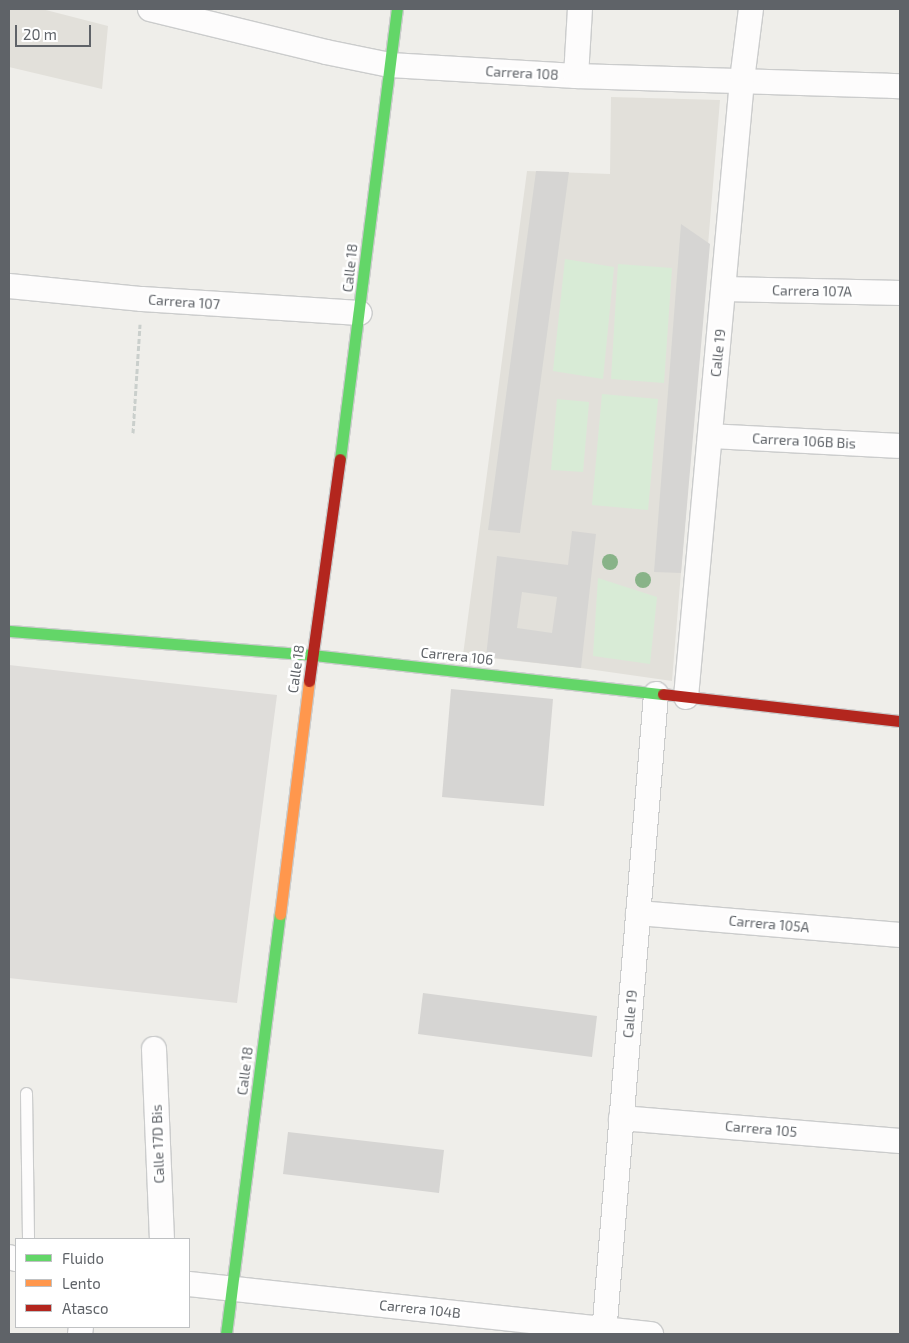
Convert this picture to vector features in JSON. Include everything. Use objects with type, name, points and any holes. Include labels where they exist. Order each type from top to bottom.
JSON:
[{"type":"street","name":"Carrera 108","points":[[150,9],[390,66],[576,76],[900,86]]},
{"type":"street","name":"Calle 18","points":[[226,1334],[398,9]]},
{"type":"street","points":[[576,76],[580,9]]},
{"type":"street","name":"Calle 19","points":[[686,697],[742,80],[751,9]]},
{"type":"street","name":"Carrera 107","points":[[9,286],[142,299],[360,313]]},
{"type":"street","name":"Carrera 107A","points":[[724,289],[900,293]]},
{"type":"street","name":"Carrera 106B Bis","points":[[710,436],[898,446]]},
{"type":"street","name":"Carrera 106","points":[[9,631],[313,655],[900,721]]},
{"type":"street","name":"Calle 19","points":[[604,1331],[656,694]]},
{"type":"street","name":"Carrera 105A","points":[[638,913],[900,934]]},
{"type":"street","name":"Calle 17D Bis","points":[[154,1049],[162,1238]]},
{"type":"street","name":"Carrera 105","points":[[622,1118],[900,1141]]},
{"type":"street","name":"Carrera 104B","points":[[190,1284],[604,1331],[651,1334]]},
{"type":"lane","points":[[26,1093],[28,1238]]},
{"type":"path","points":[[133,433],[142,299]]},
{"type":"shaded area","points":[[9,9],[42,9],[108,26],[102,89],[9,67]]},
{"type":"shaded area","points":[[611,97],[720,100],[672,681],[581,668],[463,655],[527,171],[610,174]]},
{"type":"shaded area","points":[[9,665],[277,695],[237,1003],[9,978]]},
{"type":"green space","points":[[565,259],[614,267],[603,379],[553,371]]},
{"type":"green space","points":[[618,264],[672,268],[664,383],[611,379]]},
{"type":"green space","points":[[602,394],[658,399],[648,510],[592,505]]},
{"type":"green space","points":[[557,399],[589,402],[583,472],[551,470]]},
{"type":"green space","points":[[598,578],[657,597],[650,664],[593,656]]},
{"type":"building","points":[[536,171],[569,172],[520,533],[488,530]]},
{"type":"building","points":[[681,224],[710,244],[681,573],[654,572]]},
{"type":"building","points":[[572,531],[596,534],[581,668],[486,657],[497,556],[568,565]],"holes":[[[522,592],[557,597],[552,633],[517,628]]]},
{"type":"building","points":[[451,689],[553,699],[544,806],[442,797]]},
{"type":"building","points":[[423,993],[597,1016],[592,1057],[418,1034]]},
{"type":"building","points":[[288,1132],[444,1150],[439,1193],[283,1174]]},
{"type":"traffic: fast","points":[[340,459],[397,9]]},
{"type":"traffic: fast","points":[[9,631],[313,655],[663,694]]},
{"type":"traffic: fast","points":[[226,1334],[280,914]]},
{"type":"traffic: slow","points":[[280,914],[309,681]]},
{"type":"traffic: jam","points":[[309,681],[340,459]]},
{"type":"traffic: jam","points":[[663,694],[900,721]]}]
